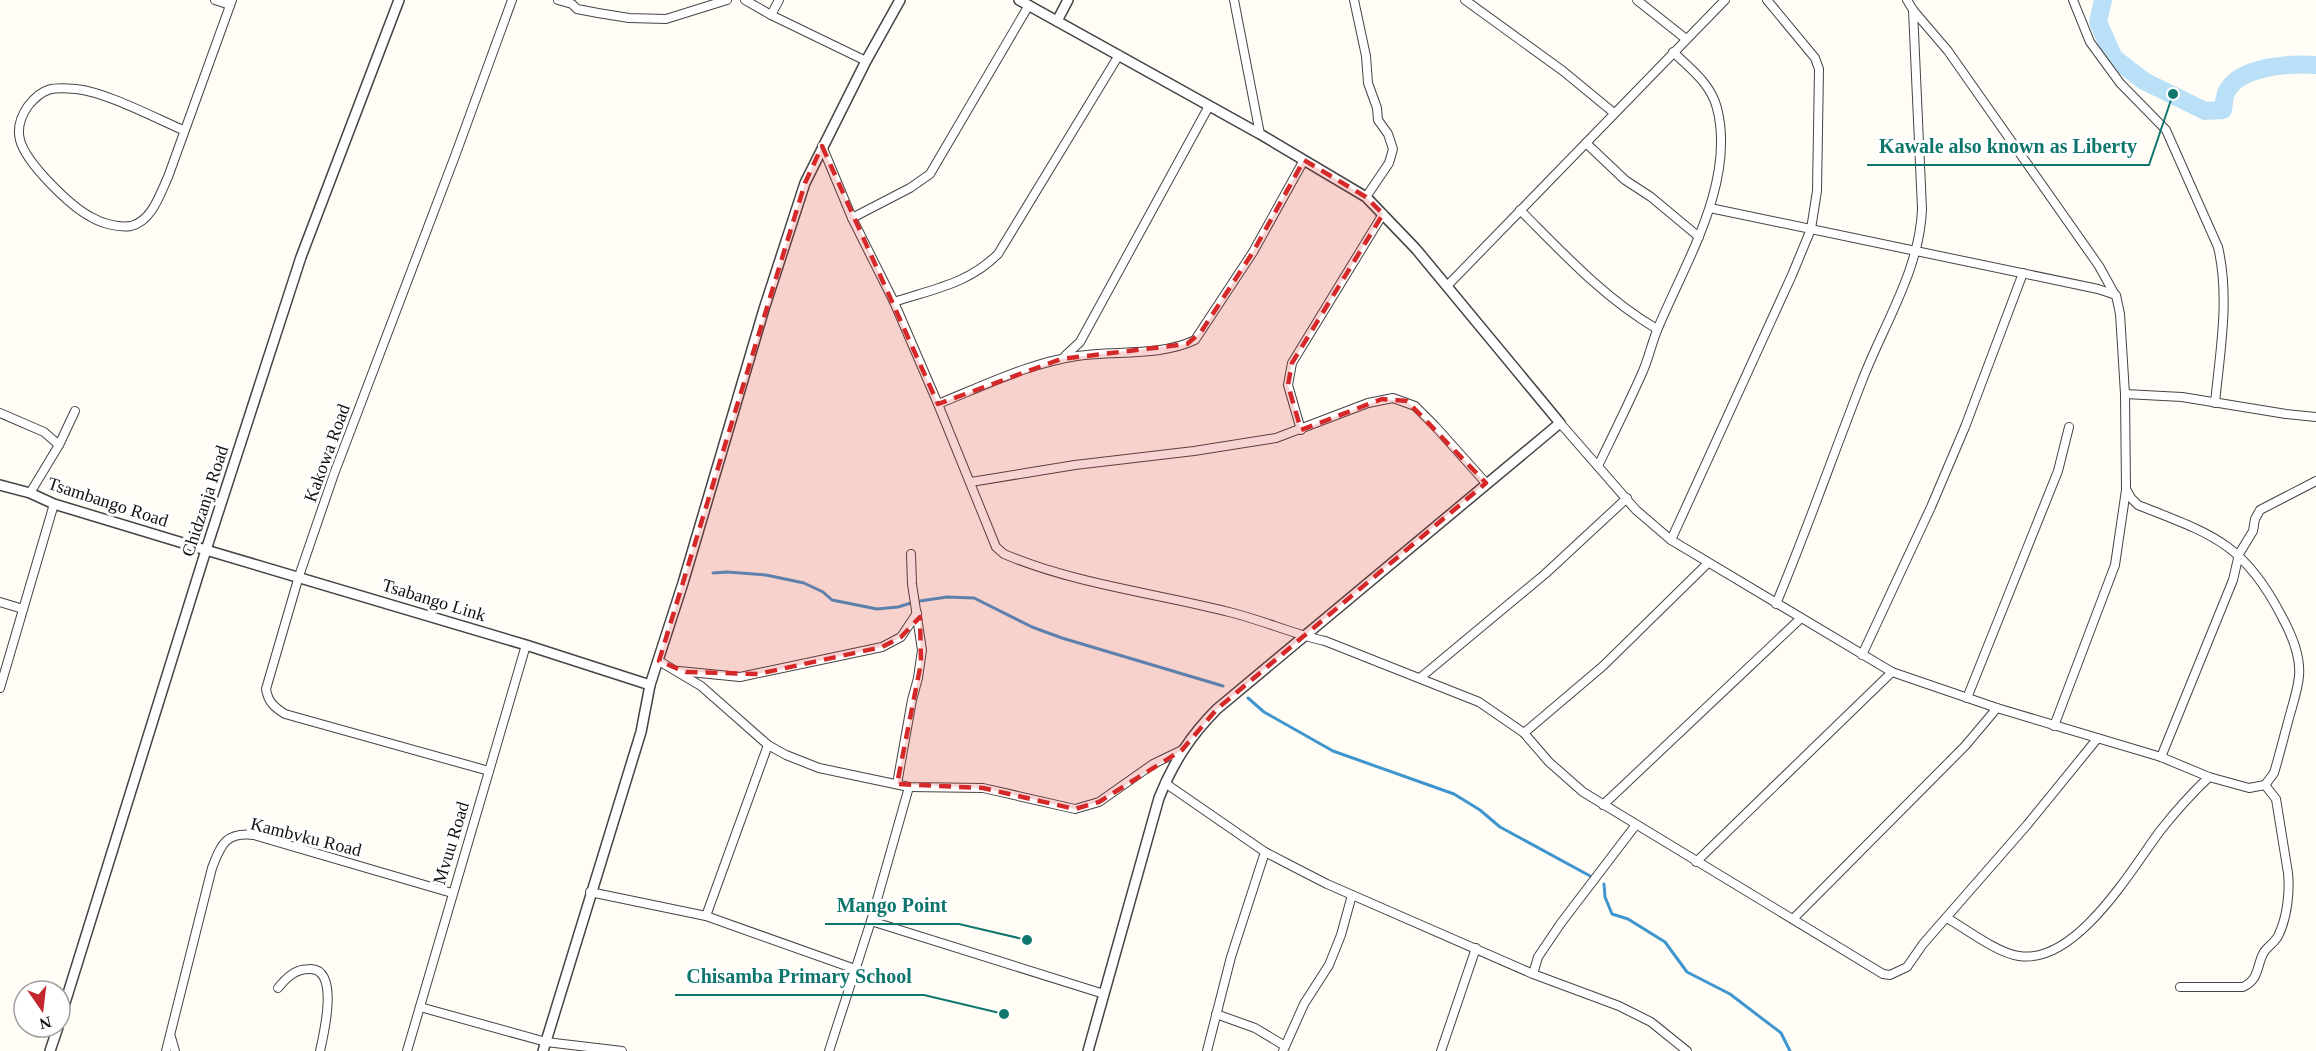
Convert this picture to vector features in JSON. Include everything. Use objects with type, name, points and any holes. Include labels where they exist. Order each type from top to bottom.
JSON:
[{"type":"street","points":[[183,130],[119,102],[79,89],[58,89],[44,90],[35,98],[22,114],[19,131],[21,142],[31,160],[64,196],[90,217],[113,225],[130,226],[144,220],[155,204],[168,177],[183,130],[231,3],[215,0]]},
{"type":"street","name":"Chidzanja Road","points":[[72,980],[206,550],[301,257],[399,0]]},
{"type":"street","name":"Kakowa Road","points":[[489,771],[285,714],[267,700],[267,679],[334,474],[512,0]]},
{"type":"street","points":[[558,0],[572,4],[577,9],[598,13],[666,20],[727,0]]},
{"type":"street","points":[[745,0],[866,61]]},
{"type":"street","points":[[771,15],[779,0]]},
{"type":"street","points":[[544,1047],[641,732],[650,685],[764,309],[805,183],[866,61],[900,0]]},
{"type":"street","points":[[1019,0],[1260,134],[1366,197],[1447,286],[1560,423],[1644,518],[1671,540],[1892,672],[1997,708],[2161,757],[2209,777],[2248,788],[2265,785],[2274,773],[2298,682],[2299,665],[2289,629],[2267,588],[2239,554],[2208,534],[2138,506],[2126,489]]},
{"type":"street","points":[[1057,21],[1068,0]]},
{"type":"street","points":[[1234,0],[1260,134]]},
{"type":"street","points":[[1354,0],[1366,56],[1368,83],[1377,108],[1378,120],[1388,134],[1393,149],[1389,163],[1366,197]]},
{"type":"street","points":[[1465,0],[1563,71],[1614,113]]},
{"type":"street","points":[[1637,0],[1686,39]]},
{"type":"street","points":[[1447,286],[1725,0]]},
{"type":"street","points":[[1671,540],[1811,229],[1816,191],[1819,69],[1808,49],[1767,0]]},
{"type":"street","points":[[1907,0],[1912,10],[1948,51],[2099,266],[2116,295],[2120,314],[2125,394],[2126,489],[2115,565],[2054,726]]},
{"type":"street","points":[[2073,0],[2090,42],[2120,83],[2166,130],[2218,247],[2222,264],[2224,306],[2215,403]]},
{"type":"street","points":[[852,218],[910,188],[930,174],[1029,5]]},
{"type":"street","points":[[1776,604],[1915,251],[1922,209],[1912,10]]},
{"type":"street","points":[[1598,466],[1642,372],[1657,329],[1699,237],[1710,208],[1718,175],[1721,138],[1718,109],[1706,84],[1673,52]]},
{"type":"street","points":[[894,302],[967,278],[983,269],[998,254],[1119,55]]},
{"type":"street","points":[[1061,359],[1080,342],[1209,106]]},
{"type":"street","points":[[1586,143],[1625,180],[1651,197],[1699,237]]},
{"type":"street","points":[[822,146],[852,218],[894,302],[971,482],[996,547],[1004,554],[1078,578],[1231,612],[1282,627],[1303,636],[1325,641],[1479,702],[1524,733],[1565,778],[1603,805],[1869,967],[1890,975],[1906,967],[2097,739]]},
{"type":"street","points":[[938,404],[1002,378],[1061,359],[1158,350],[1195,340],[1253,252],[1304,160]]},
{"type":"street","points":[[1710,208],[2024,273],[2108,291],[2116,295]]},
{"type":"street","points":[[1520,210],[1581,272],[1618,303],[1657,329]]},
{"type":"street","points":[[1301,430],[1288,386],[1292,363],[1383,214]]},
{"type":"street","points":[[1862,655],[1931,507],[1965,427],[2024,273]]},
{"type":"street","points":[[2125,394],[2182,397],[2316,417]]},
{"type":"street","points":[[971,482],[1075,465],[1246,444],[1276,438],[1382,399],[1393,398],[1407,401],[1415,406],[1486,483]]},
{"type":"street","points":[[30,493],[59,444],[75,411]]},
{"type":"street","points":[[0,413],[44,432],[59,444]]},
{"type":"street","points":[[1088,1051],[1158,798],[1182,750],[1217,709],[1560,423]]},
{"type":"street","points":[[1967,698],[2058,471],[2069,427]]},
{"type":"street","points":[[2161,757],[2233,580],[2239,554],[2253,531],[2255,519],[2260,510],[2316,481]]},
{"type":"street","name":"Tsambango Road","points":[[0,485],[30,493],[54,504],[206,550]]},
{"type":"street","points":[[1420,678],[1545,574],[1627,498]]},
{"type":"street","points":[[0,688],[54,504]]},
{"type":"street","name":"Tsabango Link","points":[[206,550],[526,645],[650,685]]},
{"type":"street","points":[[897,784],[921,663],[921,635],[912,584],[911,554]]},
{"type":"street","points":[[1524,733],[1603,666],[1708,563]]},
{"type":"street","points":[[0,602],[23,609]]},
{"type":"street","points":[[672,670],[740,677],[838,658],[882,647],[892,642],[908,630],[917,613]]},
{"type":"street","points":[[1603,805],[1802,618]]},
{"type":"street","name":"Mvuu Road","points":[[407,1051],[526,645]]},
{"type":"street","points":[[659,661],[701,686],[768,745],[786,755],[819,768],[897,784],[983,788],[1075,808],[1099,802],[1153,764],[1182,750]]},
{"type":"street","points":[[1696,862],[1892,672]]},
{"type":"street","points":[[1792,919],[1965,746],[1997,708]]},
{"type":"street","points":[[706,916],[768,745]]},
{"type":"street","points":[[1947,918],[1991,944],[2019,956],[2041,955],[2052,951],[2077,933],[2104,905],[2183,803],[2209,777]]},
{"type":"street","points":[[1165,783],[1265,852],[1352,895],[1533,974],[1619,1006],[1651,1022],[1687,1051]]},
{"type":"street","points":[[2180,987],[2242,987],[2249,984],[2258,973],[2263,954],[2279,935],[2284,921],[2289,884],[2288,873],[2276,799],[2265,785]]},
{"type":"street","points":[[829,1051],[872,921],[909,786]]},
{"type":"street","points":[[1533,974],[1538,957],[1561,923],[1635,826]]},
{"type":"street","name":"Kambvku Road","points":[[166,1051],[212,868],[222,844],[229,838],[245,834],[254,835],[452,893]]},
{"type":"street","points":[[1207,1051],[1230,957],[1265,852]]},
{"type":"street","points":[[590,892],[706,916],[855,969]]},
{"type":"street","points":[[1216,1014],[1255,1028],[1284,1048],[1304,1004],[1329,965],[1341,935],[1352,895]]},
{"type":"street","points":[[872,921],[1104,994]]},
{"type":"street","points":[[1441,1051],[1476,948]]},
{"type":"street","points":[[278,988],[289,976],[305,969],[314,968],[324,975],[327,986],[327,1015],[320,1051]]},
{"type":"street","points":[[420,1007],[544,1047],[622,1051]]},
{"type":"street","points":[[171,1036],[175,1051]]},
{"type":"highlighted area","points":[[822,146],[938,404],[1061,359],[1187,344],[1201,332],[1253,252],[1304,160],[1366,197],[1383,214],[1292,363],[1288,385],[1301,430],[1382,399],[1407,401],[1486,483],[1217,709],[1182,750],[1099,802],[1075,809],[983,788],[897,784],[921,663],[920,617],[901,637],[882,647],[758,674],[686,672],[659,661],[805,183]]},
{"type":"waterway","points":[[2103,0],[2098,22],[2114,58],[2144,81],[2205,111],[2223,110],[2226,93],[2234,83],[2255,71],[2281,66],[2316,65]]},
{"type":"waterway","points":[[713,573],[766,575],[804,583],[823,592],[832,600],[877,609],[911,603]]},
{"type":"waterway","points":[[920,601],[947,597],[974,598],[1032,627],[1062,638],[1223,686]]},
{"type":"waterway","points":[[1248,698],[1264,712],[1333,751],[1454,794],[1480,810],[1500,827],[1592,877]]},
{"type":"waterway","points":[[1604,884],[1605,897],[1612,914],[1628,919],[1665,942],[1687,972],[1730,994],[1781,1033],[1790,1051]]},
{"type":"place","name":"Kawale also known as Liberty","points":[[2173,94]]},
{"type":"place","name":"Mango Point","points":[[1027,940]]},
{"type":"place","name":"Chisamba Primary School","points":[[1004,1014]]}]
